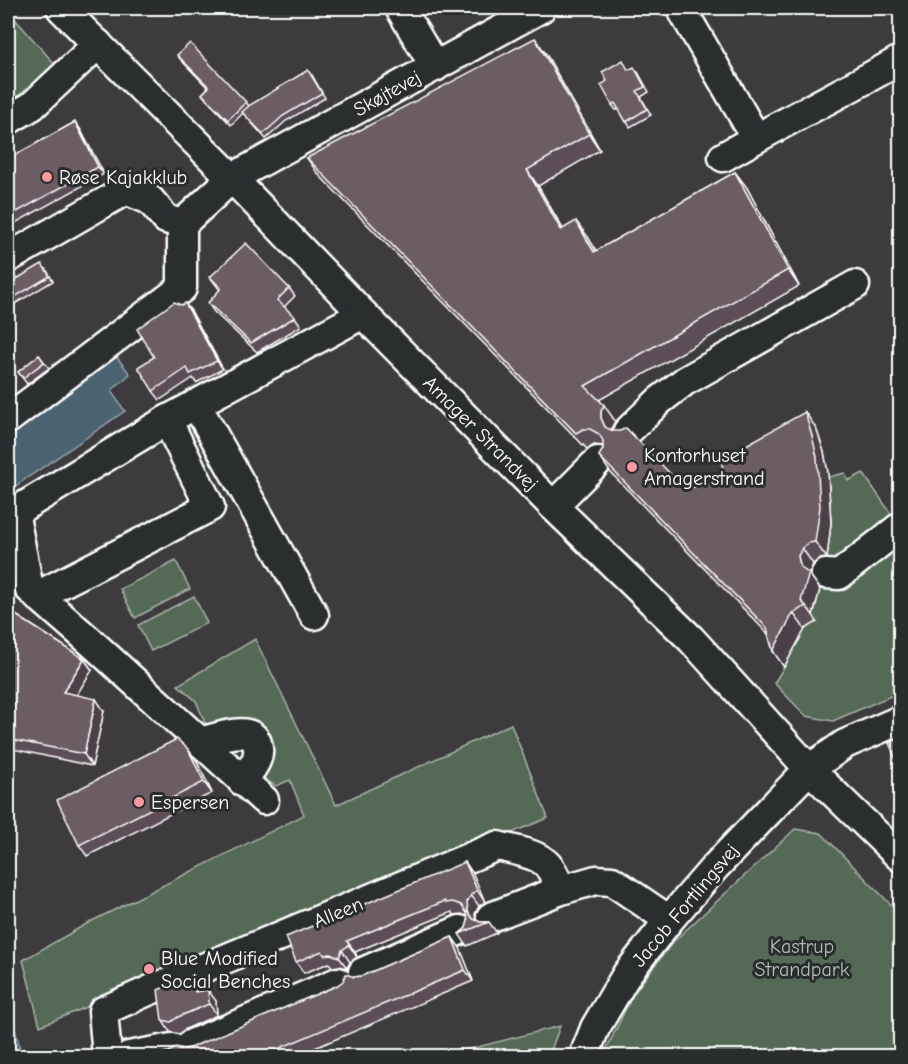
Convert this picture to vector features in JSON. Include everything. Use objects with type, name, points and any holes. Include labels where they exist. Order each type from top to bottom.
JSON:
[{"type":"street","name":"Amager Strandvej","points":[[62,8],[553,506],[691,639],[809,769],[900,857]]},
{"type":"street","points":[[400,8],[435,67]]},
{"type":"street","name":"Skøjtevej","points":[[182,224],[232,178],[541,8]]},
{"type":"street","points":[[681,8],[756,138]]},
{"type":"street","points":[[8,120],[32,106],[98,44]]},
{"type":"street","points":[[723,157],[900,60]]},
{"type":"street","points":[[8,258],[126,190],[150,200],[166,219],[182,224],[182,288],[8,418]]},
{"type":"street","points":[[628,431],[659,401],[686,381],[855,285]]},
{"type":"street","points":[[264,800],[29,588],[11,514],[167,420],[363,314]]},
{"type":"street","points":[[196,404],[315,615]]},
{"type":"street","points":[[37,596],[210,507],[167,420]]},
{"type":"street","points":[[553,506],[598,461]]},
{"type":"street","points":[[826,574],[839,575],[900,527]]},
{"type":"street","points":[[809,769],[845,744],[900,720]]},
{"type":"street","points":[[200,742],[234,734],[247,734],[255,738],[259,750],[255,763],[242,780]]},
{"type":"street","name":"Jacob Fortlingsvej","points":[[584,1056],[595,1028],[627,974],[669,920],[715,867],[809,769]]},
{"type":"street","name":"Alleen","points":[[107,1056],[103,1011],[497,846],[525,853],[544,861],[561,890]]},
{"type":"street","points":[[491,917],[561,890],[596,880],[612,881],[669,920]]},
{"type":"street","points":[[129,1056],[182,1046],[460,930]]},
{"type":"green space","points":[[8,11],[59,69],[8,111]]},
{"type":"green space","points":[[845,473],[848,481],[863,473],[896,521],[840,565],[825,563],[831,523],[828,477]]},
{"type":"green space","points":[[900,539],[900,692],[833,721],[806,716],[774,683],[815,609],[821,584]]},
{"type":"green space","points":[[176,561],[190,589],[135,618],[120,589]]},
{"type":"green space","points":[[194,596],[207,623],[151,651],[138,625]]},
{"type":"green space","points":[[255,639],[336,805],[511,724],[548,818],[40,1026],[23,960],[90,922],[304,815],[290,780],[276,786],[263,778],[263,771],[272,759],[273,745],[259,727],[206,725],[196,701],[178,685]]},
{"type":"green space","name":"Kastrup Strandpark","points":[[795,829],[821,833],[900,914],[900,1056],[603,1056],[633,994],[673,942]]},
{"type":"green space","points":[[560,1026],[549,1056],[442,1056]]},
{"type":"water","points":[[111,350],[130,374],[111,391],[125,411],[8,491],[8,428]]},
{"type":"water","points":[[8,1002],[22,1056],[8,1056]]},
{"type":"building","points":[[535,38],[589,134],[527,170],[561,230],[576,221],[594,252],[735,172],[788,270],[585,386],[604,405],[601,418],[605,427],[613,431],[626,428],[685,489],[725,481],[721,459],[805,412],[817,457],[820,507],[815,542],[808,543],[798,556],[800,566],[809,573],[801,601],[806,606],[793,613],[773,651],[767,628],[599,456],[603,449],[603,441],[599,434],[590,429],[583,429],[576,433],[307,158]]},
{"type":"building","points":[[190,43],[246,102],[228,120],[202,94],[209,87],[177,55]]},
{"type":"building","points":[[623,60],[628,70],[634,67],[645,87],[637,91],[647,109],[626,122],[615,103],[612,105],[601,85],[607,81],[602,72]]},
{"type":"building","points":[[308,70],[322,93],[283,116],[263,134],[242,112]]},
{"type":"building","points":[[75,122],[98,167],[8,217],[8,159]]},
{"type":"building","points":[[246,243],[289,288],[277,300],[295,317],[251,343],[208,303],[221,288],[210,277]]},
{"type":"building","points":[[42,264],[50,276],[8,301],[8,284]]},
{"type":"building","points":[[174,302],[181,305],[185,303],[217,361],[190,374],[187,368],[153,391],[138,367],[154,357],[137,329]]},
{"type":"building","points":[[39,355],[44,362],[23,378],[18,372]]},
{"type":"building","points":[[8,610],[84,659],[63,692],[96,699],[84,754],[8,739]]},
{"type":"building","points":[[900,738],[900,769],[889,743]]},
{"type":"building","name":"Espersen","points":[[177,739],[188,749],[204,782],[79,845],[57,800]]},
{"type":"building","points":[[465,862],[477,890],[467,902],[468,912],[473,919],[489,922],[459,934],[466,928],[467,913],[461,905],[445,901],[347,941],[349,945],[342,950],[339,957],[331,954],[324,955],[322,951],[296,962],[286,937]]},
{"type":"building","points":[[452,937],[465,970],[261,1056],[145,1056],[167,1053],[176,1047],[190,1048],[336,986],[343,981],[346,974],[354,977],[362,976]]},
{"type":"building","points":[[193,975],[195,992],[208,990],[209,1004],[171,1022],[162,1020],[158,990]]},
{"type":"place","name":"Røse Kajakklub","points":[[47,177]]},
{"type":"place","name":"Kontorhuset Amagerstrand","points":[[632,467]]},
{"type":"place","name":"Espersen","points":[[139,802]]},
{"type":"place","name":"Blue Modified Social Benches","points":[[149,969]]}]
